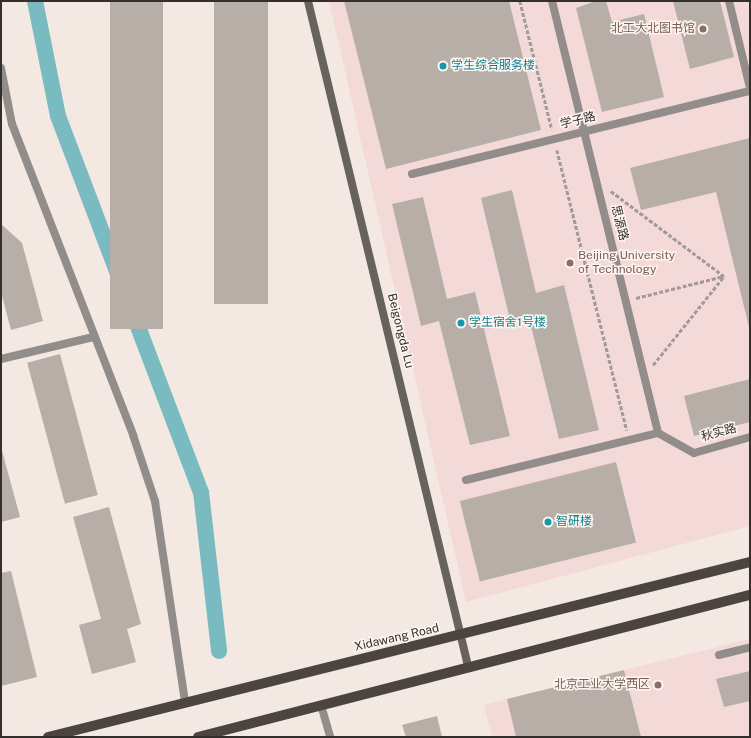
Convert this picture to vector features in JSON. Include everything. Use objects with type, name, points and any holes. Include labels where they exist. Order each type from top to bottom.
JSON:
[{"type":"main road","name":"Xidawang Road","points":[[48,737],[185,701],[460,637],[750,562]]},
{"type":"main road","points":[[198,737],[468,666],[750,595]]},
{"type":"street","name":"Beigongda Lu","points":[[308,1],[468,666]]},
{"type":"street","name":"思源路","points":[[552,1],[658,433]]},
{"type":"street","points":[[729,1],[750,88]]},
{"type":"street","points":[[1,68],[12,124],[93,337],[133,435],[155,501],[185,701]]},
{"type":"street","name":"学子路","points":[[412,174],[750,91]]},
{"type":"street","points":[[1,359],[93,337]]},
{"type":"street","points":[[466,480],[658,433]]},
{"type":"street","name":"秋实路","points":[[658,433],[694,453],[750,437]]},
{"type":"street","points":[[719,655],[750,647]]},
{"type":"street","points":[[321,705],[330,737]]},
{"type":"path","points":[[520,1],[630,440]]},
{"type":"path","points":[[596,180],[724,276]]},
{"type":"path","points":[[625,301],[724,276]]},
{"type":"path","points":[[644,377],[724,276]]},
{"type":"shaded area","name":"Beijing University of Technology","points":[[329,1],[750,1],[750,526],[466,602]]},
{"type":"shaded area","name":"北京工业大学西区","points":[[750,639],[750,737],[492,737],[484,705]]},
{"type":"building","points":[[110,1],[163,1],[163,329],[110,329]]},
{"type":"building","points":[[214,1],[268,1],[268,304],[214,304]]},
{"type":"building","name":"学生综合服务楼","points":[[344,1],[509,1],[541,130],[386,169]]},
{"type":"building","points":[[596,1],[606,1],[612,22],[644,14],[664,97],[602,112],[576,8]]},
{"type":"building","name":"北工大北图书馆","points":[[673,1],[720,1],[734,57],[690,69]]},
{"type":"building","points":[[750,138],[749,327],[716,192],[641,210],[630,168]]},
{"type":"building","points":[[512,190],[536,293],[564,285],[599,430],[559,439],[528,314],[510,320],[481,198]]},
{"type":"building","name":"学生宿舍1号楼","points":[[423,197],[447,299],[475,292],[510,436],[470,445],[439,321],[421,326],[392,204]]},
{"type":"building","points":[[1,224],[22,243],[43,321],[11,330],[1,292]]},
{"type":"building","points":[[60,354],[98,495],[65,504],[27,363]]},
{"type":"building","points":[[750,379],[750,422],[694,436],[684,396]]},
{"type":"building","points":[[1,447],[20,517],[1,522]]},
{"type":"building","name":"智研楼","points":[[616,462],[636,543],[480,581],[460,501]]},
{"type":"building","points":[[109,507],[141,624],[127,629],[136,662],[92,674],[79,625],[101,619],[73,517]]},
{"type":"building","points":[[11,571],[37,677],[1,686],[1,573]]},
{"type":"building","points":[[624,670],[641,737],[516,737],[507,699]]},
{"type":"building","points":[[750,671],[750,701],[724,707],[716,679]]},
{"type":"building","points":[[437,716],[442,737],[406,737],[402,725]]},
{"type":"waterway","points":[[35,1],[58,116],[201,492],[219,651]]},
{"type":"place","name":"北工大北图书馆","points":[[703,29]]},
{"type":"place","name":"学生综合服务楼","points":[[443,66]]},
{"type":"place","name":"Beijing University of Technology","points":[[570,263]]},
{"type":"place","name":"学生宿舍1号楼","points":[[461,323]]},
{"type":"place","name":"智研楼","points":[[548,522]]},
{"type":"place","name":"北京工业大学西区","points":[[658,685]]}]
